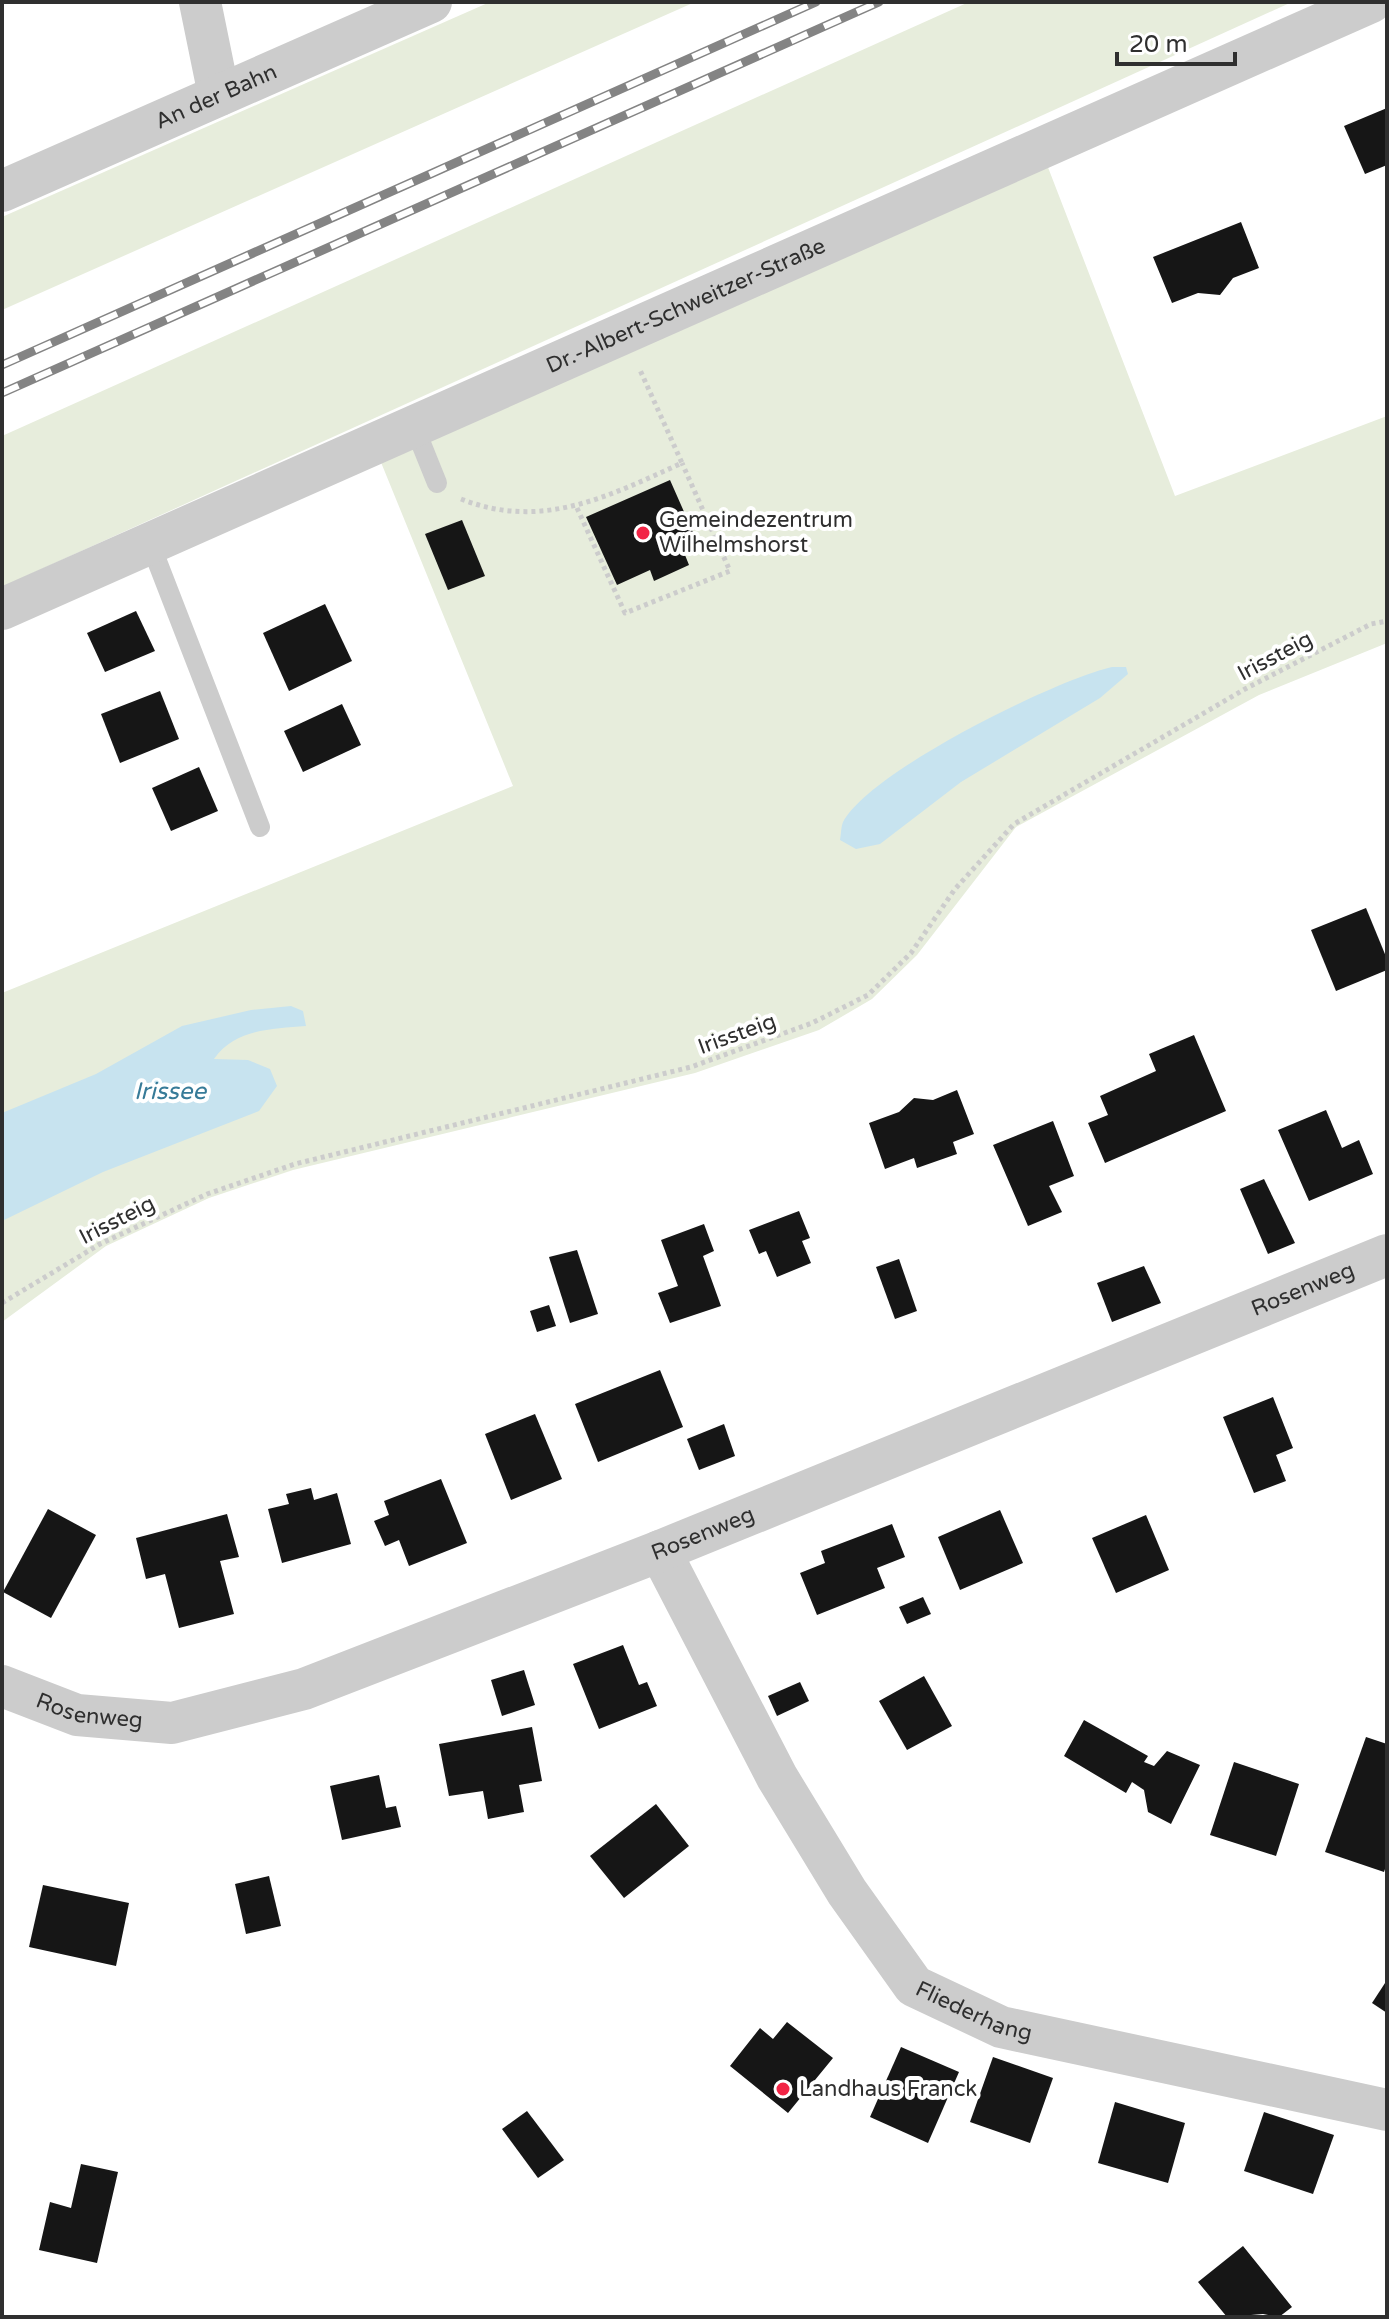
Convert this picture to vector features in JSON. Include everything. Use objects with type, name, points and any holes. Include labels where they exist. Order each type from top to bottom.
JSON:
[{"type":"street","points":[[200,2],[219,95]]},
{"type":"street","name":"An der Bahn","points":[[2,191],[431,2]]},
{"type":"street","name":"Dr.-Albert-Schweitzer-Straße","points":[[2,609],[1371,2]]},
{"type":"street","name":"Rosenweg","points":[[2,1686],[77,1715],[172,1723],[304,1689],[445,1638],[1387,1255]]},
{"type":"street","name":"Fliederhang","points":[[660,1551],[777,1777],[847,1892],[914,1986],[1001,2027],[1387,2110]]},
{"type":"lane","points":[[414,426],[437,483]]},
{"type":"lane","points":[[150,543],[260,827]]},
{"type":"path","points":[[577,508],[625,613],[730,571],[623,333]]},
{"type":"path","points":[[437,483],[451,495],[501,510],[577,508],[682,463]]},
{"type":"path","name":"Irissteig","points":[[2,1303],[100,1244],[207,1194],[295,1164],[691,1067],[812,1023],[868,995],[911,953],[955,889],[1014,824],[1245,689],[1371,624],[1387,621]]},
{"type":"green space","points":[[490,2],[695,2],[2,310],[2,217]]},
{"type":"green space","points":[[969,2],[1292,2],[2,587],[2,436]]},
{"type":"green space","points":[[1044,157],[1175,496],[1387,416],[1387,643],[1259,695],[1016,827],[917,955],[872,999],[819,1030],[695,1073],[293,1170],[209,1198],[106,1246],[2,1322],[2,993],[513,786],[378,455]]},
{"type":"water","points":[[1112,667],[1126,667],[1128,674],[1100,698],[961,782],[880,844],[856,849],[840,840],[843,822],[860,801],[925,754],[1009,708],[1085,675]]},
{"type":"water","name":"Irissee","points":[[291,1006],[303,1011],[306,1026],[243,1036],[214,1059],[248,1060],[270,1069],[277,1086],[259,1111],[103,1172],[2,1221],[2,1113],[96,1074],[182,1026],[251,1010]]},
{"type":"building","points":[[1387,108],[1387,165],[1365,174],[1344,126]]},
{"type":"building","points":[[1241,222],[1259,268],[1233,278],[1220,295],[1198,293],[1172,303],[1153,257]]},
{"type":"building","name":"Gemeindezentrum Wilhelmshorst","points":[[670,480],[700,548],[685,555],[689,565],[654,581],[650,570],[617,585],[586,517]]},
{"type":"building","points":[[462,520],[485,576],[448,590],[425,534]]},
{"type":"building","points":[[325,604],[352,661],[289,691],[263,633]]},
{"type":"building","points":[[136,611],[155,651],[105,672],[87,633]]},
{"type":"building","points":[[160,691],[179,739],[120,763],[101,714]]},
{"type":"building","points":[[342,704],[361,745],[303,772],[284,731]]},
{"type":"building","points":[[199,767],[218,811],[171,831],[152,788]]},
{"type":"building","points":[[1366,908],[1387,959],[1387,970],[1336,991],[1311,930]]},
{"type":"building","points":[[1194,1035],[1226,1111],[1105,1163],[1088,1123],[1108,1115],[1100,1096],[1156,1071],[1149,1054]]},
{"type":"building","points":[[957,1090],[974,1134],[953,1142],[957,1154],[917,1168],[914,1158],[885,1169],[869,1123],[899,1112],[914,1098],[933,1100]]},
{"type":"building","points":[[1326,1110],[1342,1148],[1359,1140],[1373,1174],[1309,1201],[1278,1130]]},
{"type":"building","points":[[1053,1121],[1074,1176],[1049,1186],[1062,1212],[1028,1226],[993,1145]]},
{"type":"building","points":[[1264,1179],[1295,1243],[1268,1254],[1240,1189]]},
{"type":"building","points":[[799,1211],[810,1238],[802,1241],[811,1263],[777,1277],[766,1251],[759,1254],[749,1230]]},
{"type":"building","points":[[704,1224],[714,1251],[703,1256],[721,1306],[670,1323],[658,1293],[678,1286],[661,1240]]},
{"type":"building","points":[[577,1250],[598,1314],[570,1323],[549,1257]]},
{"type":"building","points":[[899,1259],[917,1311],[895,1319],[876,1267]]},
{"type":"building","points":[[1144,1266],[1161,1303],[1112,1322],[1097,1283]]},
{"type":"building","points":[[549,1305],[556,1326],[537,1332],[530,1311]]},
{"type":"building","points":[[660,1370],[683,1427],[598,1462],[575,1404]]},
{"type":"building","points":[[1273,1397],[1293,1448],[1276,1455],[1286,1481],[1254,1493],[1223,1417]]},
{"type":"building","points":[[535,1414],[562,1479],[511,1500],[485,1434]]},
{"type":"building","points":[[724,1424],[735,1456],[699,1470],[687,1439]]},
{"type":"building","points":[[441,1479],[467,1543],[409,1566],[399,1540],[385,1546],[374,1521],[389,1515],[384,1501]]},
{"type":"building","points":[[311,1488],[314,1500],[337,1493],[351,1544],[282,1563],[268,1509],[289,1504],[286,1494]]},
{"type":"building","points":[[48,1509],[96,1535],[51,1618],[3,1592]]},
{"type":"building","points":[[1000,1510],[1023,1563],[960,1590],[938,1537]]},
{"type":"building","points":[[227,1514],[239,1557],[220,1561],[234,1614],[179,1628],[165,1574],[146,1579],[136,1538]]},
{"type":"building","points":[[1146,1515],[1169,1570],[1116,1593],[1092,1538]]},
{"type":"building","points":[[892,1524],[905,1557],[877,1568],[885,1588],[817,1615],[800,1573],[825,1563],[821,1551]]},
{"type":"building","points":[[923,1597],[931,1614],[907,1624],[899,1607]]},
{"type":"building","points":[[623,1645],[639,1685],[647,1682],[657,1706],[599,1729],[573,1664]]},
{"type":"building","points":[[524,1670],[535,1705],[502,1716],[491,1680]]},
{"type":"building","points":[[924,1676],[952,1726],[907,1750],[879,1701]]},
{"type":"building","points":[[800,1682],[809,1701],[777,1716],[768,1696]]},
{"type":"building","points":[[1084,1720],[1148,1756],[1144,1762],[1154,1766],[1167,1751],[1200,1765],[1171,1824],[1148,1812],[1144,1790],[1132,1782],[1126,1793],[1064,1756]]},
{"type":"building","points":[[532,1727],[542,1781],[519,1785],[524,1812],[488,1819],[483,1791],[449,1796],[439,1744]]},
{"type":"building","points":[[1366,1737],[1387,1744],[1387,1863],[1384,1872],[1325,1852]]},
{"type":"building","points":[[1234,1762],[1299,1784],[1276,1856],[1210,1835]]},
{"type":"building","points":[[379,1775],[386,1808],[396,1806],[401,1827],[342,1840],[330,1786]]},
{"type":"building","points":[[656,1804],[689,1846],[624,1898],[590,1856]]},
{"type":"building","points":[[269,1876],[281,1926],[246,1934],[235,1884]]},
{"type":"building","points":[[43,1885],[129,1903],[116,1966],[29,1947]]},
{"type":"building","points":[[1387,1980],[1387,2013],[1372,2003]]},
{"type":"building","name":"Landhaus Franck","points":[[787,2022],[833,2058],[788,2113],[730,2066],[760,2028],[773,2039]]},
{"type":"building","points":[[901,2047],[959,2072],[928,2143],[870,2117]]},
{"type":"building","points":[[993,2057],[1053,2078],[1030,2143],[970,2122]]},
{"type":"building","points":[[1115,2102],[1185,2123],[1168,2183],[1098,2163]]},
{"type":"building","points":[[527,2111],[564,2160],[538,2178],[502,2129]]},
{"type":"building","points":[[1264,2112],[1334,2135],[1313,2194],[1244,2171]]},
{"type":"building","points":[[81,2164],[118,2172],[97,2263],[39,2250],[50,2202],[71,2208]]},
{"type":"building","points":[[1243,2246],[1292,2307],[1279,2317],[1263,2314],[1227,2317],[1198,2282]]},
{"type":"railway","points":[[2,365],[816,2]]},
{"type":"railway","points":[[2,393],[879,2]]},
{"type":"place","name":"Gemeindezentrum Wilhelmshorst","points":[[643,533]]},
{"type":"place","name":"Landhaus Franck","points":[[783,2089]]}]
